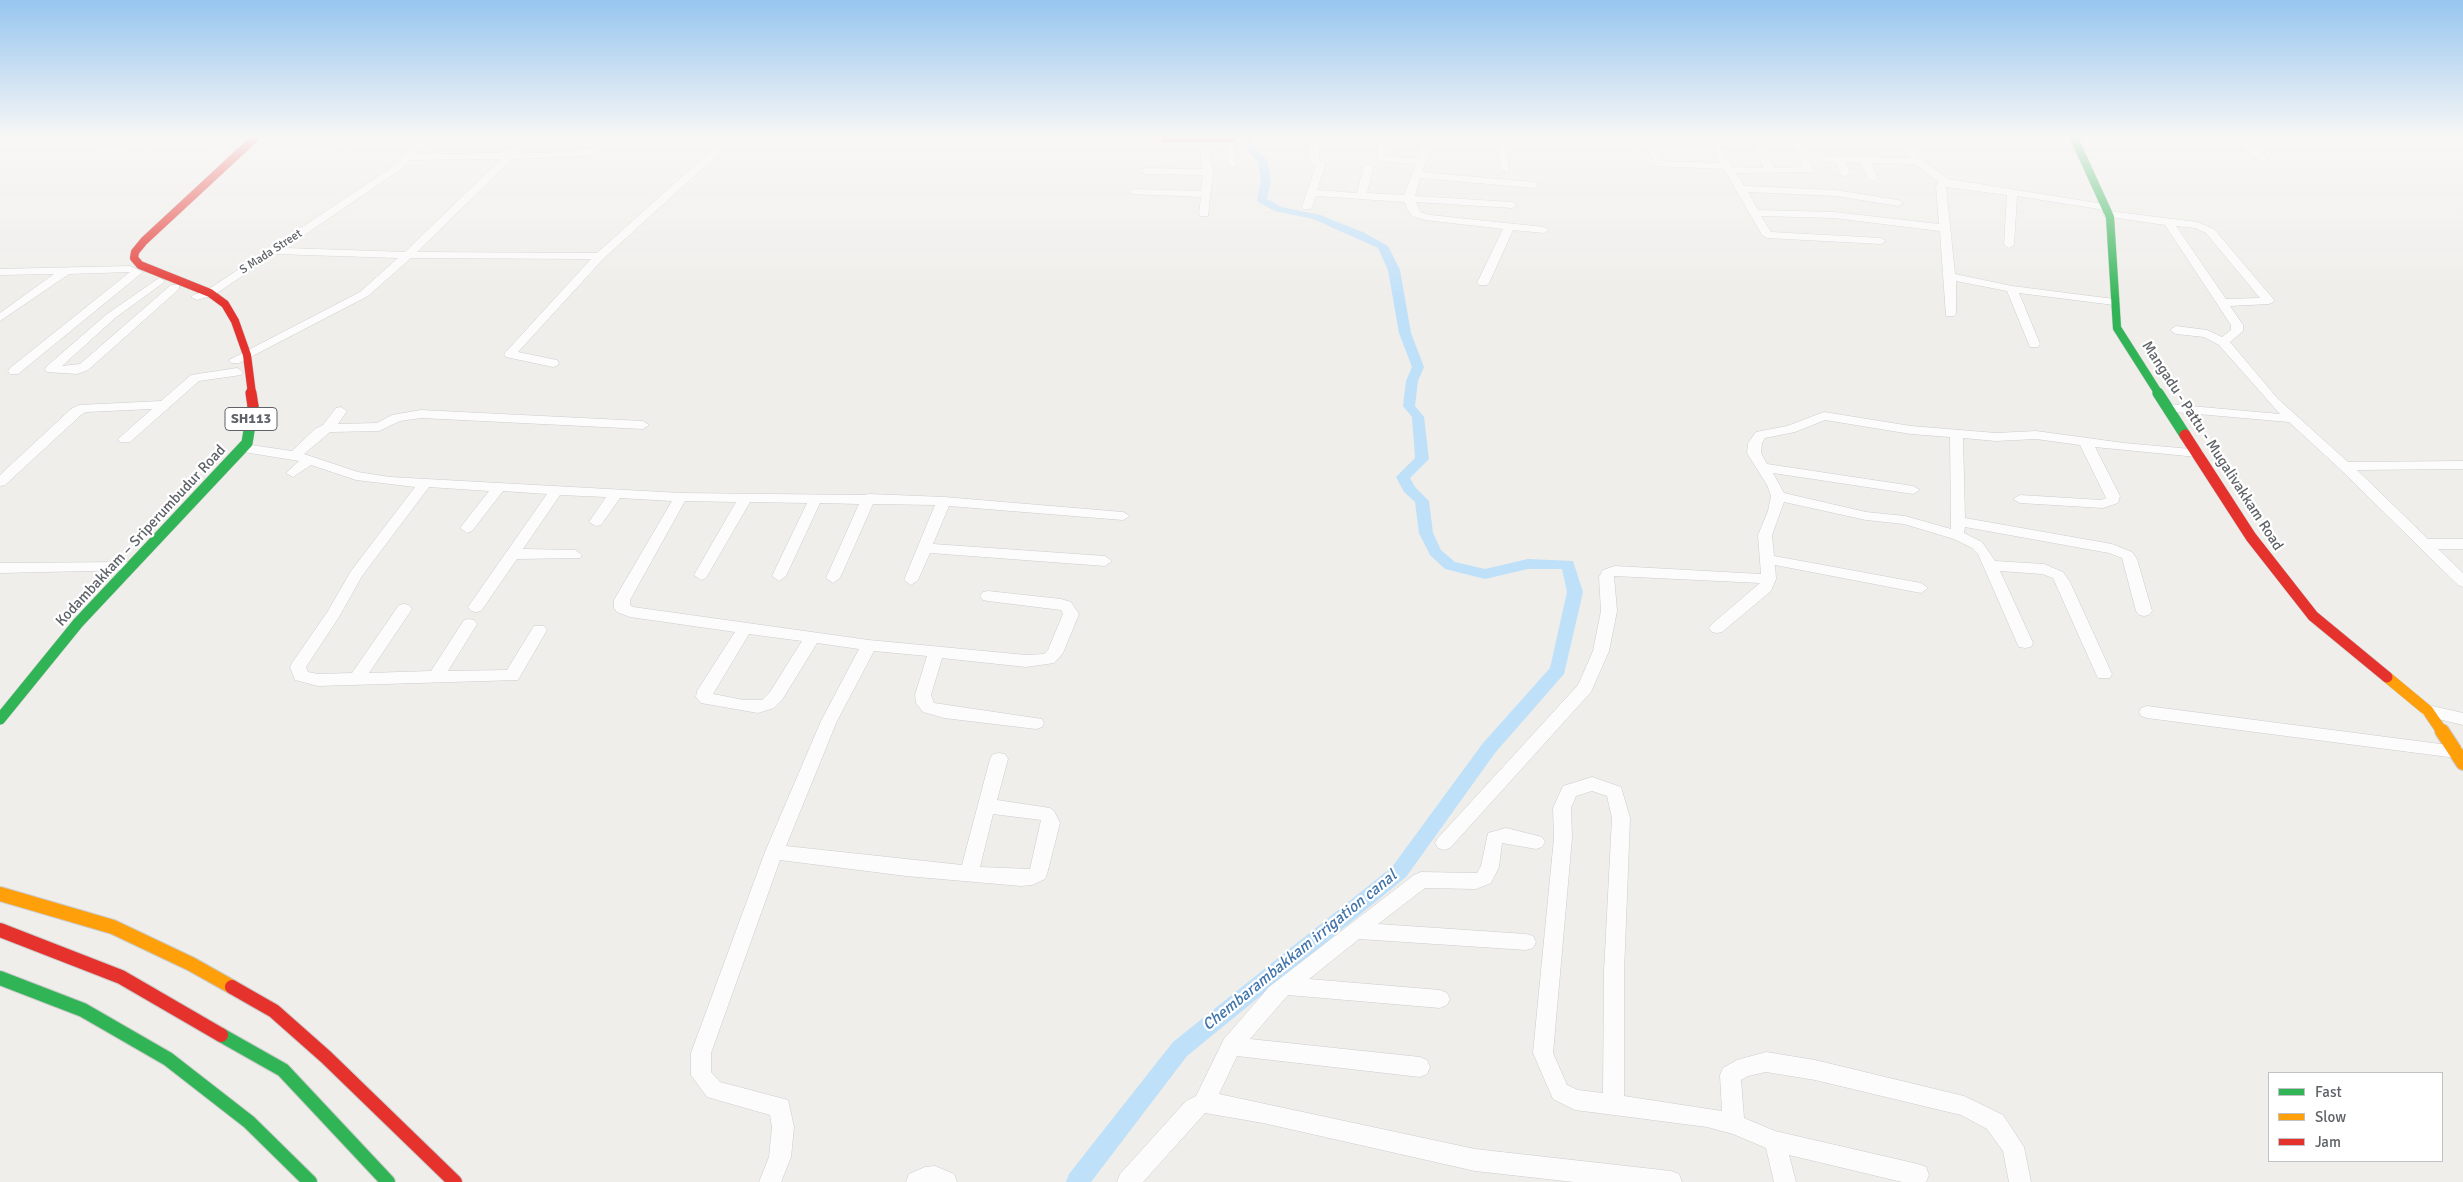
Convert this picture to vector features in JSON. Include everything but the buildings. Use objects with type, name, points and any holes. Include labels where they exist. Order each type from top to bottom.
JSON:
[{"type":"main road","points":[[133,270],[124,261],[125,253],[135,241],[189,193]]},
{"type":"main road","name":"Kodambakkam – Sriperumbudur Road","points":[[56,631],[244,448],[253,412],[247,355],[235,320],[225,304],[210,293],[140,265],[134,258],[135,252],[144,240],[193,193]]},
{"type":"main road","name":"Mangadu - Pattu - Mugalivakkam Road","points":[[2099,193],[2107,211],[2117,328],[2251,538],[2313,616],[2428,711],[2460,758]]},
{"type":"main road","name":"Kodambakkam – Sriperumbudur Road","points":[[0,719],[121,567],[234,445],[241,415],[240,401],[234,356],[224,324],[214,308],[198,297],[133,270]]},
{"type":"main road","points":[[0,894],[113,927],[191,964],[274,1012],[326,1057],[455,1182]]},
{"type":"main road","points":[[0,930],[121,977],[283,1070],[388,1182]]},
{"type":"main road","points":[[0,978],[83,1010],[168,1059],[249,1122],[310,1182]]},
{"type":"street","name":"S Mada Street","points":[[198,297],[210,293],[275,251],[358,193]]},
{"type":"street","points":[[125,440],[162,405],[195,378],[234,356],[247,355],[364,294],[408,255],[472,193]]},
{"type":"street","points":[[554,362],[510,354],[600,256],[670,193]]},
{"type":"street","points":[[1176,193],[1206,194],[1204,214]]},
{"type":"street","points":[[1307,207],[1312,193]]},
{"type":"street","points":[[1314,193],[1512,204]]},
{"type":"street","points":[[1409,193],[1412,209],[1416,214],[1422,216],[1544,230]]},
{"type":"street","points":[[1742,193],[1764,233],[1769,236],[1881,241]]},
{"type":"street","points":[[1843,193],[1898,203]]},
{"type":"street","points":[[1942,193],[1950,276],[1950,314]]},
{"type":"street","points":[[2009,245],[2012,193]]},
{"type":"street","points":[[2018,193],[2168,222],[2197,225],[2210,231],[2269,301],[2222,303]]},
{"type":"street","points":[[1754,213],[1834,215],[1944,228]]},
{"type":"street","points":[[2168,222],[2237,325],[2237,331],[2223,342]]},
{"type":"street","points":[[1483,283],[1509,226]]},
{"type":"street","points":[[275,251],[408,255],[600,256]]},
{"type":"street","points":[[0,318],[67,270]]},
{"type":"street","points":[[0,272],[133,270]]},
{"type":"street","points":[[14,371],[133,270]]},
{"type":"street","points":[[1950,276],[2012,288],[2114,302]]},
{"type":"street","points":[[159,281],[111,316],[51,369],[77,370],[84,367],[175,287]]},
{"type":"street","points":[[2012,288],[2034,344]]},
{"type":"street","points":[[2176,330],[2207,334],[2223,342],[2274,402],[2345,466],[2463,582]]},
{"type":"street","points":[[0,482],[76,412],[84,408],[162,405]]},
{"type":"street","points":[[2168,408],[2294,419]]},
{"type":"street","points":[[295,455],[320,432],[328,428],[341,411]]},
{"type":"street","points":[[328,428],[379,428],[396,418],[421,414],[643,425]]},
{"type":"street","points":[[1717,628],[1766,587],[1769,579],[1765,536],[1775,511],[1778,496],[1774,485],[1754,453],[1755,443],[1761,435],[1790,429],[1824,416],[1911,430],[1996,437],[2036,435],[2197,453]]},
{"type":"street","points":[[1956,433],[1958,528],[1977,544],[1991,565],[2025,643]]},
{"type":"street","points":[[2020,499],[2104,504],[2113,500],[2085,441]]},
{"type":"street","points":[[244,448],[295,455],[356,476],[390,481],[681,497],[815,500],[869,498],[944,501],[1123,516]]},
{"type":"street","points":[[293,473],[309,460]]},
{"type":"street","points":[[2345,466],[2463,465]]},
{"type":"street","points":[[1762,467],[1913,490]]},
{"type":"street","points":[[425,483],[356,574],[334,613],[298,667],[301,676],[318,680],[512,676],[539,630]]},
{"type":"street","points":[[467,528],[498,488]]},
{"type":"street","points":[[476,607],[556,489]]},
{"type":"street","points":[[596,522],[616,493]]},
{"type":"street","points":[[1778,496],[1866,516],[2112,549],[2127,555],[2130,559],[2144,611]]},
{"type":"street","points":[[681,497],[622,600],[622,608],[630,612],[869,645],[1026,661],[1048,659],[1055,653],[1071,614],[1066,606],[988,596]]},
{"type":"street","points":[[833,578],[869,498]]},
{"type":"street","points":[[701,575],[745,499]]},
{"type":"street","points":[[779,576],[815,500]]},
{"type":"street","points":[[911,580],[944,501]]},
{"type":"street","points":[[2424,544],[2463,544]]},
{"type":"street","points":[[925,548],[1105,561]]},
{"type":"street","points":[[512,554],[574,555]]},
{"type":"street","points":[[1766,559],[1921,588]]},
{"type":"street","points":[[1991,565],[2044,569],[2058,575],[2104,674]]},
{"type":"street","points":[[3,571],[121,567]]},
{"type":"street","points":[[1444,843],[1585,688],[1602,651],[1609,611],[1606,577],[1608,573],[1624,571],[1769,579]]},
{"type":"street","points":[[357,679],[404,609]]},
{"type":"street","points":[[436,677],[469,624]]},
{"type":"street","points":[[745,628],[705,691],[704,697],[707,699],[744,706],[758,707],[768,704],[776,696],[813,637]]},
{"type":"street","points":[[770,1182],[780,1157],[783,1127],[780,1107],[714,1090],[701,1075],[701,1053],[774,852],[829,721],[869,645]]},
{"type":"street","points":[[936,652],[923,695],[924,703],[929,708],[944,712],[1036,722]]},
{"type":"street","points":[[2428,711],[2463,719]]},
{"type":"street","points":[[2147,712],[2460,758]]},
{"type":"street","points":[[970,873],[999,759]]},
{"type":"street","points":[[1613,1104],[1613,997],[1621,818],[1615,792],[1592,784],[1569,791],[1562,808],[1563,838],[1543,1054],[1560,1092],[1575,1100],[1707,1117],[1734,1124],[1775,1140],[1918,1175]]},
{"type":"street","points":[[774,852],[906,868],[1021,878],[1032,877],[1040,870],[1051,823],[1048,816],[1044,813],[988,806]]},
{"type":"street","points":[[1204,1103],[1231,1046],[1276,993],[1421,880],[1465,882],[1484,878],[1490,867],[1494,838],[1506,836],[1536,842]]},
{"type":"street","points":[[1357,931],[1526,942]]},
{"type":"street","points":[[1285,986],[1440,999]]},
{"type":"street","points":[[1231,1046],[1420,1067]]},
{"type":"street","points":[[1734,1124],[1730,1075],[1744,1067],[1766,1062],[1814,1070],[1964,1106],[1996,1122],[2013,1147],[2020,1182]]},
{"type":"street","points":[[1128,1182],[1194,1108],[1204,1103],[1219,1104],[1263,1113],[1418,1149],[1475,1160],[1671,1182]]},
{"type":"street","points":[[1775,1140],[1785,1182]]},
{"type":"street","points":[[917,1182],[935,1177],[946,1182]]},
{"type":"waterway","name":"Chembarambakkam irrigation canal","points":[[1077,1182],[1180,1049],[1399,872],[1489,748],[1558,670],[1575,592],[1568,564],[1528,564],[1485,574],[1450,566],[1435,552],[1426,533],[1422,501],[1409,489],[1403,477],[1422,459],[1418,417],[1409,406],[1412,381],[1418,367],[1405,333],[1394,270],[1383,246],[1316,217],[1279,209],[1262,200],[1263,193]]},
{"type":"traffic: fast","points":[[2099,193],[2110,217],[2117,328],[2185,435]]},
{"type":"traffic: fast","points":[[0,719],[78,623],[247,443],[253,406]]},
{"type":"traffic: fast","points":[[0,978],[83,1010],[168,1059],[249,1122],[310,1182]]},
{"type":"traffic: fast","points":[[221,1035],[283,1070],[388,1182]]},
{"type":"traffic: slow","points":[[2387,677],[2428,711],[2463,763]]},
{"type":"traffic: slow","points":[[0,894],[113,927],[191,964],[232,987]]},
{"type":"traffic: jam","points":[[196,193],[144,241],[135,252],[134,258],[140,265],[210,293],[225,304],[235,321],[247,355],[253,406]]},
{"type":"traffic: jam","points":[[2185,435],[2251,537],[2313,616],[2387,677]]},
{"type":"traffic: jam","points":[[0,930],[121,977],[221,1035]]},
{"type":"traffic: jam","points":[[232,987],[274,1011],[326,1057],[455,1182]]}]
